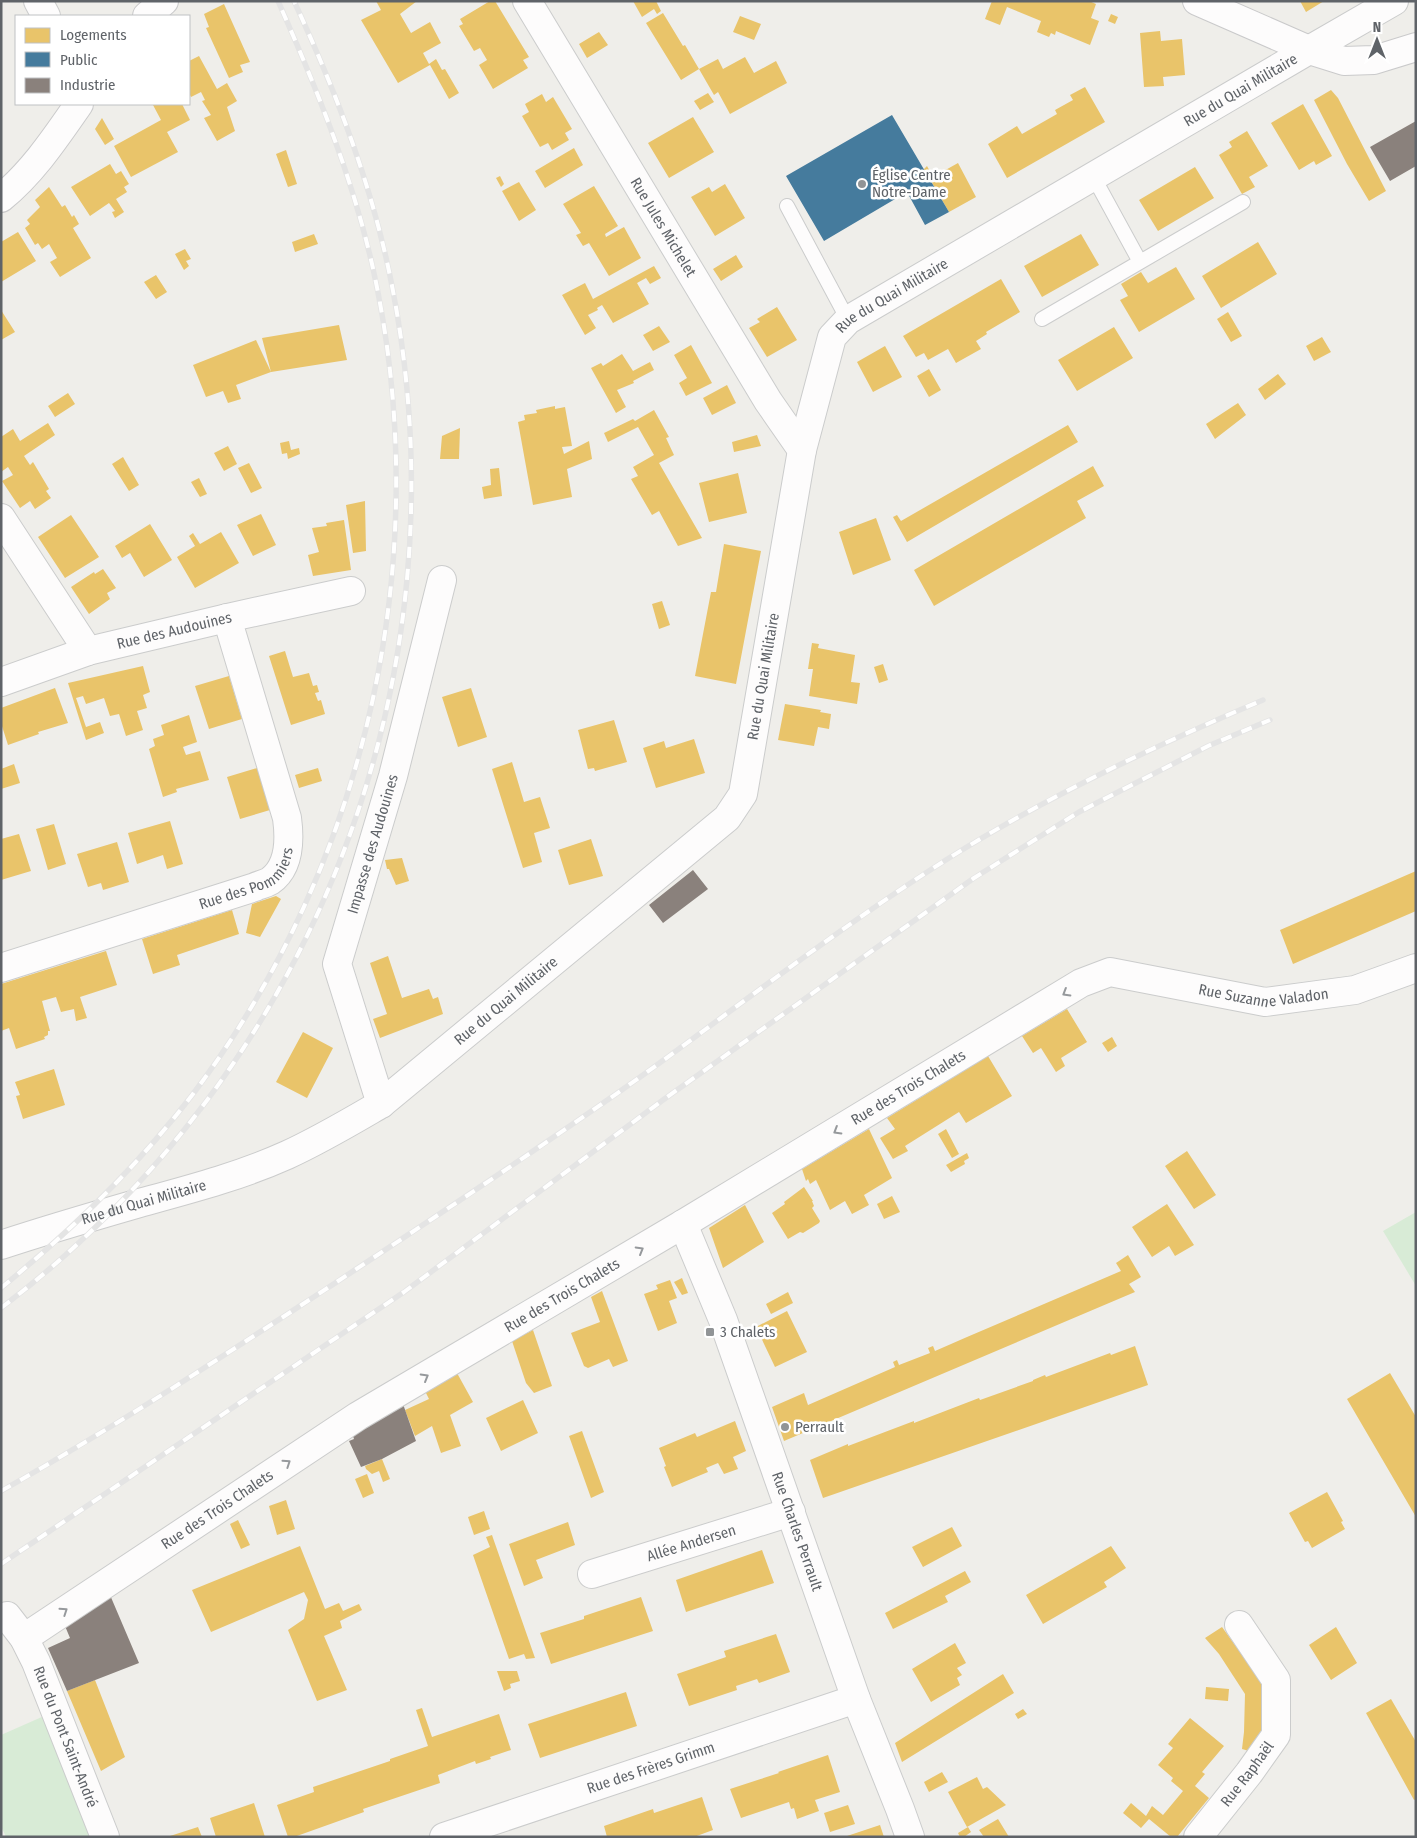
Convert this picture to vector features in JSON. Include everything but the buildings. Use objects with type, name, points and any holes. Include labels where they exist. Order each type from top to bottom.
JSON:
[{"type":"street","points":[[38,1],[45,15]]},
{"type":"street","points":[[147,15],[164,1]]},
{"type":"street","name":"Rue Jules Michelet","points":[[526,1],[768,402],[802,450]]},
{"type":"street","points":[[1197,1],[1309,50],[1344,61],[1374,60],[1415,47]]},
{"type":"street","name":"Rue du Quai Militaire","points":[[1,1244],[240,1174],[287,1155],[381,1104],[727,818],[743,794],[802,450],[832,338],[848,320],[1394,1]]},
{"type":"street","points":[[3,189],[45,153],[78,105]]},
{"type":"street","points":[[1,518],[88,651]]},
{"type":"street","name":"Impasse des Audouines","points":[[381,1104],[337,964],[393,776],[442,580]]},
{"type":"street","name":"Rue des Audouines","points":[[1,682],[88,651],[351,591]]},
{"type":"street","name":"Rue des Pommiers","points":[[1,968],[255,887],[269,881],[278,873],[286,856],[290,839],[287,818],[227,618]]},
{"type":"street","name":"Rue Suzanne Valadon","points":[[1110,972],[1266,1002],[1355,990],[1416,968]]},
{"type":"street","name":"Rue des Trois Chalets","points":[[24,1638],[358,1416],[683,1224],[1081,983],[1110,972]]},
{"type":"street","name":"Rue Charles Perrault","points":[[683,1224],[723,1320],[856,1699],[910,1837]]},
{"type":"street","name":"Allée Andersen","points":[[592,1574],[791,1512]]},
{"type":"street","name":"Rue du Pont Saint-André","points":[[7,1616],[24,1638],[36,1662],[105,1837]]},
{"type":"street","name":"Rue Raphaël","points":[[1198,1837],[1276,1735],[1276,1680],[1239,1625]]},
{"type":"street","name":"Rue des Frères Grimm","points":[[444,1837],[856,1699]]},
{"type":"lane","points":[[1093,176],[1140,262]]},
{"type":"lane","points":[[1042,319],[1243,202]]},
{"type":"lane","points":[[787,206],[848,320]]},
{"type":"green space","points":[[1416,1212],[1416,1286],[1383,1231]]},
{"type":"green space","points":[[44,1716],[90,1837],[6,1837],[1,1826],[1,1735]]},
{"type":"railway","points":[[1,1288],[103,1197],[149,1147],[193,1094],[254,1003],[304,906],[344,804],[373,699],[390,591],[396,482],[390,372],[372,264],[354,197],[319,98],[278,1]]},
{"type":"railway","points":[[1,1308],[111,1212],[205,1103],[282,984],[342,855],[384,720],[407,579],[410,436],[393,291],[376,216],[365,179],[325,71],[294,1]]},
{"type":"railway","points":[[1,1491],[165,1393],[485,1184],[643,1075],[832,937],[949,858],[986,835],[1102,773],[1182,735],[1263,700]]},
{"type":"railway","points":[[1,1564],[404,1292],[663,1100],[974,878],[1079,812],[1208,746],[1270,720]]},
{"type":"place","name":"Église Centre Notre-Dame","points":[[862,184]]},
{"type":"place","name":"3 Chalets","points":[[710,1332]]},
{"type":"place","name":"Perrault","points":[[785,1427]]}]
